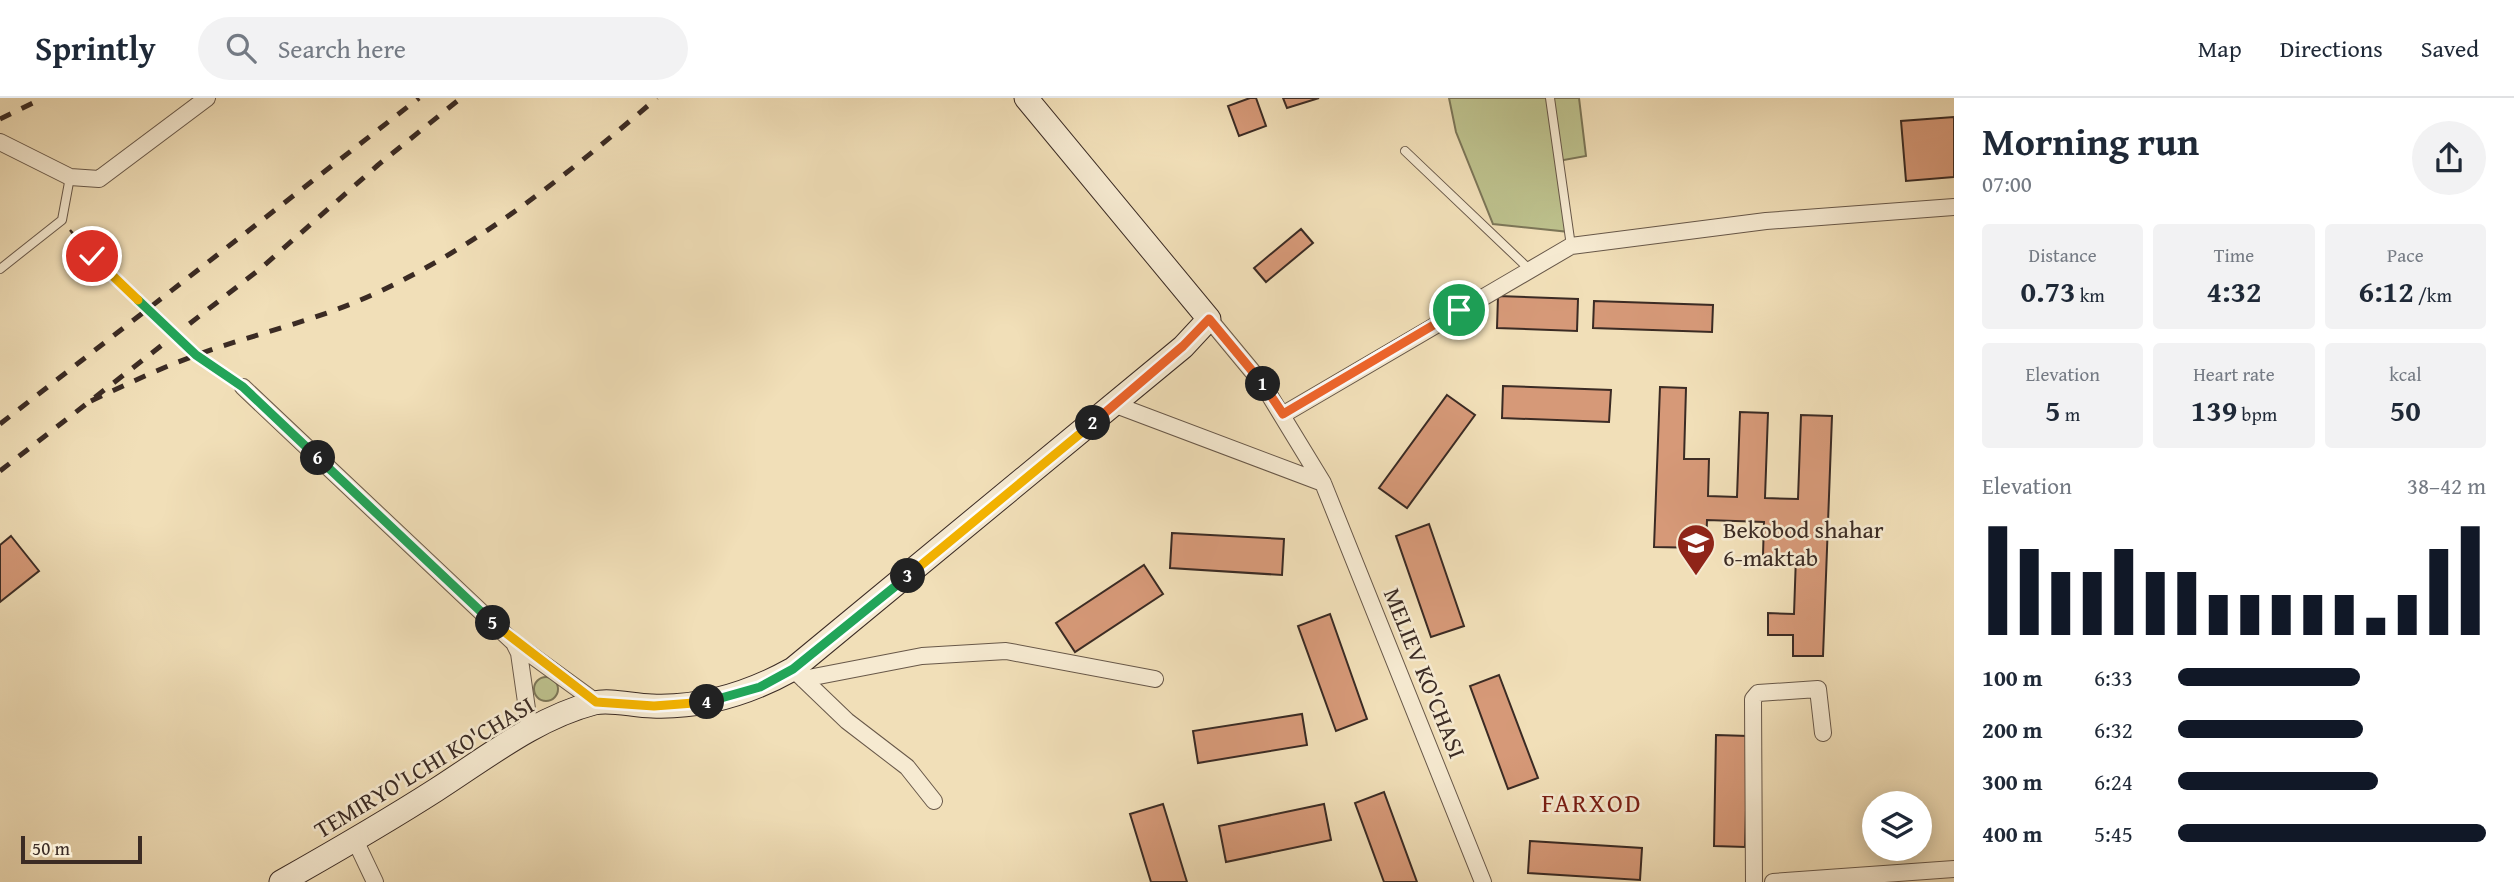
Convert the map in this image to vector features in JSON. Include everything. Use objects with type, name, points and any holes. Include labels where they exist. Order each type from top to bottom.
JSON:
[{"type":"street","points":[[0,142],[70,177],[99,179],[206,98]]},
{"type":"street","points":[[798,674],[1116,405],[1183,346],[1209,319],[1026,98]]},
{"type":"street","points":[[1283,414],[1571,246],[1766,221],[1954,207]]},
{"type":"street","name":"MELIEV KO'CHASI","points":[[1209,319],[1262,383],[1323,483],[1483,882]]},
{"type":"street","points":[[243,387],[512,641],[596,702],[654,706],[699,705],[798,674],[922,656],[1006,651],[1156,679]]},
{"type":"street","points":[[1116,405],[1323,483]]},
{"type":"street","points":[[512,641],[519,653],[530,730]]},
{"type":"street","points":[[798,674],[847,721],[907,767],[934,802]]},
{"type":"street","points":[[1754,882],[1753,699],[1758,693],[1818,689],[1823,733]]},
{"type":"street","name":"TEMIRYO'LCHI KO'CHASI","points":[[281,882],[355,840],[530,730],[596,702]]},
{"type":"street","points":[[355,840],[375,882]]},
{"type":"street","points":[[1773,882],[1954,869]]},
{"type":"lane","points":[[1550,98],[1571,246]]},
{"type":"lane","points":[[1405,151],[1530,269]]},
{"type":"lane","points":[[0,269],[62,220],[70,177]]},
{"type":"path","points":[[62,220],[93,258],[174,336],[196,355],[243,387]]},
{"type":"green space","points":[[1449,98],[1579,98],[1586,156],[1558,161],[1570,232],[1493,224],[1456,132]]},
{"type":"green space","points":[[546,677],[555,680],[558,689],[555,698],[546,701],[537,698],[534,689],[537,680]]},
{"type":"building","points":[[1256,98],[1266,126],[1239,136],[1228,106]]},
{"type":"building","points":[[1283,98],[1319,98],[1287,108]]},
{"type":"building","points":[[1954,117],[1954,177],[1906,181],[1901,121]]},
{"type":"building","points":[[1301,229],[1313,243],[1266,282],[1254,268]]},
{"type":"building","points":[[1498,296],[1578,299],[1577,331],[1497,328]]},
{"type":"building","points":[[1594,301],[1713,305],[1712,332],[1593,328]]},
{"type":"building","points":[[1503,386],[1611,390],[1609,422],[1502,418]]},
{"type":"building","points":[[1660,387],[1686,388],[1684,459],[1709,459],[1708,496],[1737,497],[1740,412],[1768,413],[1765,498],[1798,499],[1801,415],[1832,416],[1823,656],[1793,656],[1793,635],[1768,635],[1768,613],[1794,614],[1796,556],[1763,555],[1764,522],[1707,520],[1706,548],[1654,547]]},
{"type":"building","points":[[1447,395],[1475,415],[1407,508],[1379,488]]},
{"type":"building","points":[[1429,524],[1464,626],[1431,637],[1396,536]]},
{"type":"building","points":[[1172,533],[1284,539],[1282,575],[1170,568]]},
{"type":"building","points":[[11,536],[39,571],[0,602],[0,545]]},
{"type":"building","points":[[1144,565],[1163,594],[1075,652],[1056,623]]},
{"type":"building","points":[[1330,614],[1367,719],[1336,731],[1298,626]]},
{"type":"building","points":[[1499,675],[1538,778],[1508,789],[1470,686]]},
{"type":"building","points":[[1302,714],[1307,745],[1198,763],[1193,731]]},
{"type":"building","points":[[1716,735],[1748,736],[1745,847],[1714,846]]},
{"type":"building","points":[[1384,792],[1417,882],[1384,882],[1355,803]]},
{"type":"building","points":[[1163,804],[1187,882],[1151,882],[1130,814]]},
{"type":"building","points":[[1324,804],[1331,840],[1226,862],[1219,826]]},
{"type":"building","points":[[1530,841],[1642,848],[1640,880],[1528,873]]},
{"type":"railway","points":[[0,119],[43,98]]},
{"type":"railway","points":[[0,424],[419,98]]},
{"type":"railway","points":[[0,471],[260,269],[378,165],[461,98]]},
{"type":"railway","points":[[91,401],[194,356],[352,304],[413,275],[523,206],[657,98]]},
{"type":"place","name":"Bekobod shahar 6-maktab","points":[[1696,577]]},
{"type":"district","name":"FARXOD","points":[[1592,802]]},
{"type":"route","points":[[92,256],[174,336],[196,355],[243,387],[512,641],[596,702],[654,706],[699,705],[760,687],[793,669],[1116,405],[1183,346],[1209,319],[1262,383],[1283,414],[1459,310]]}]
